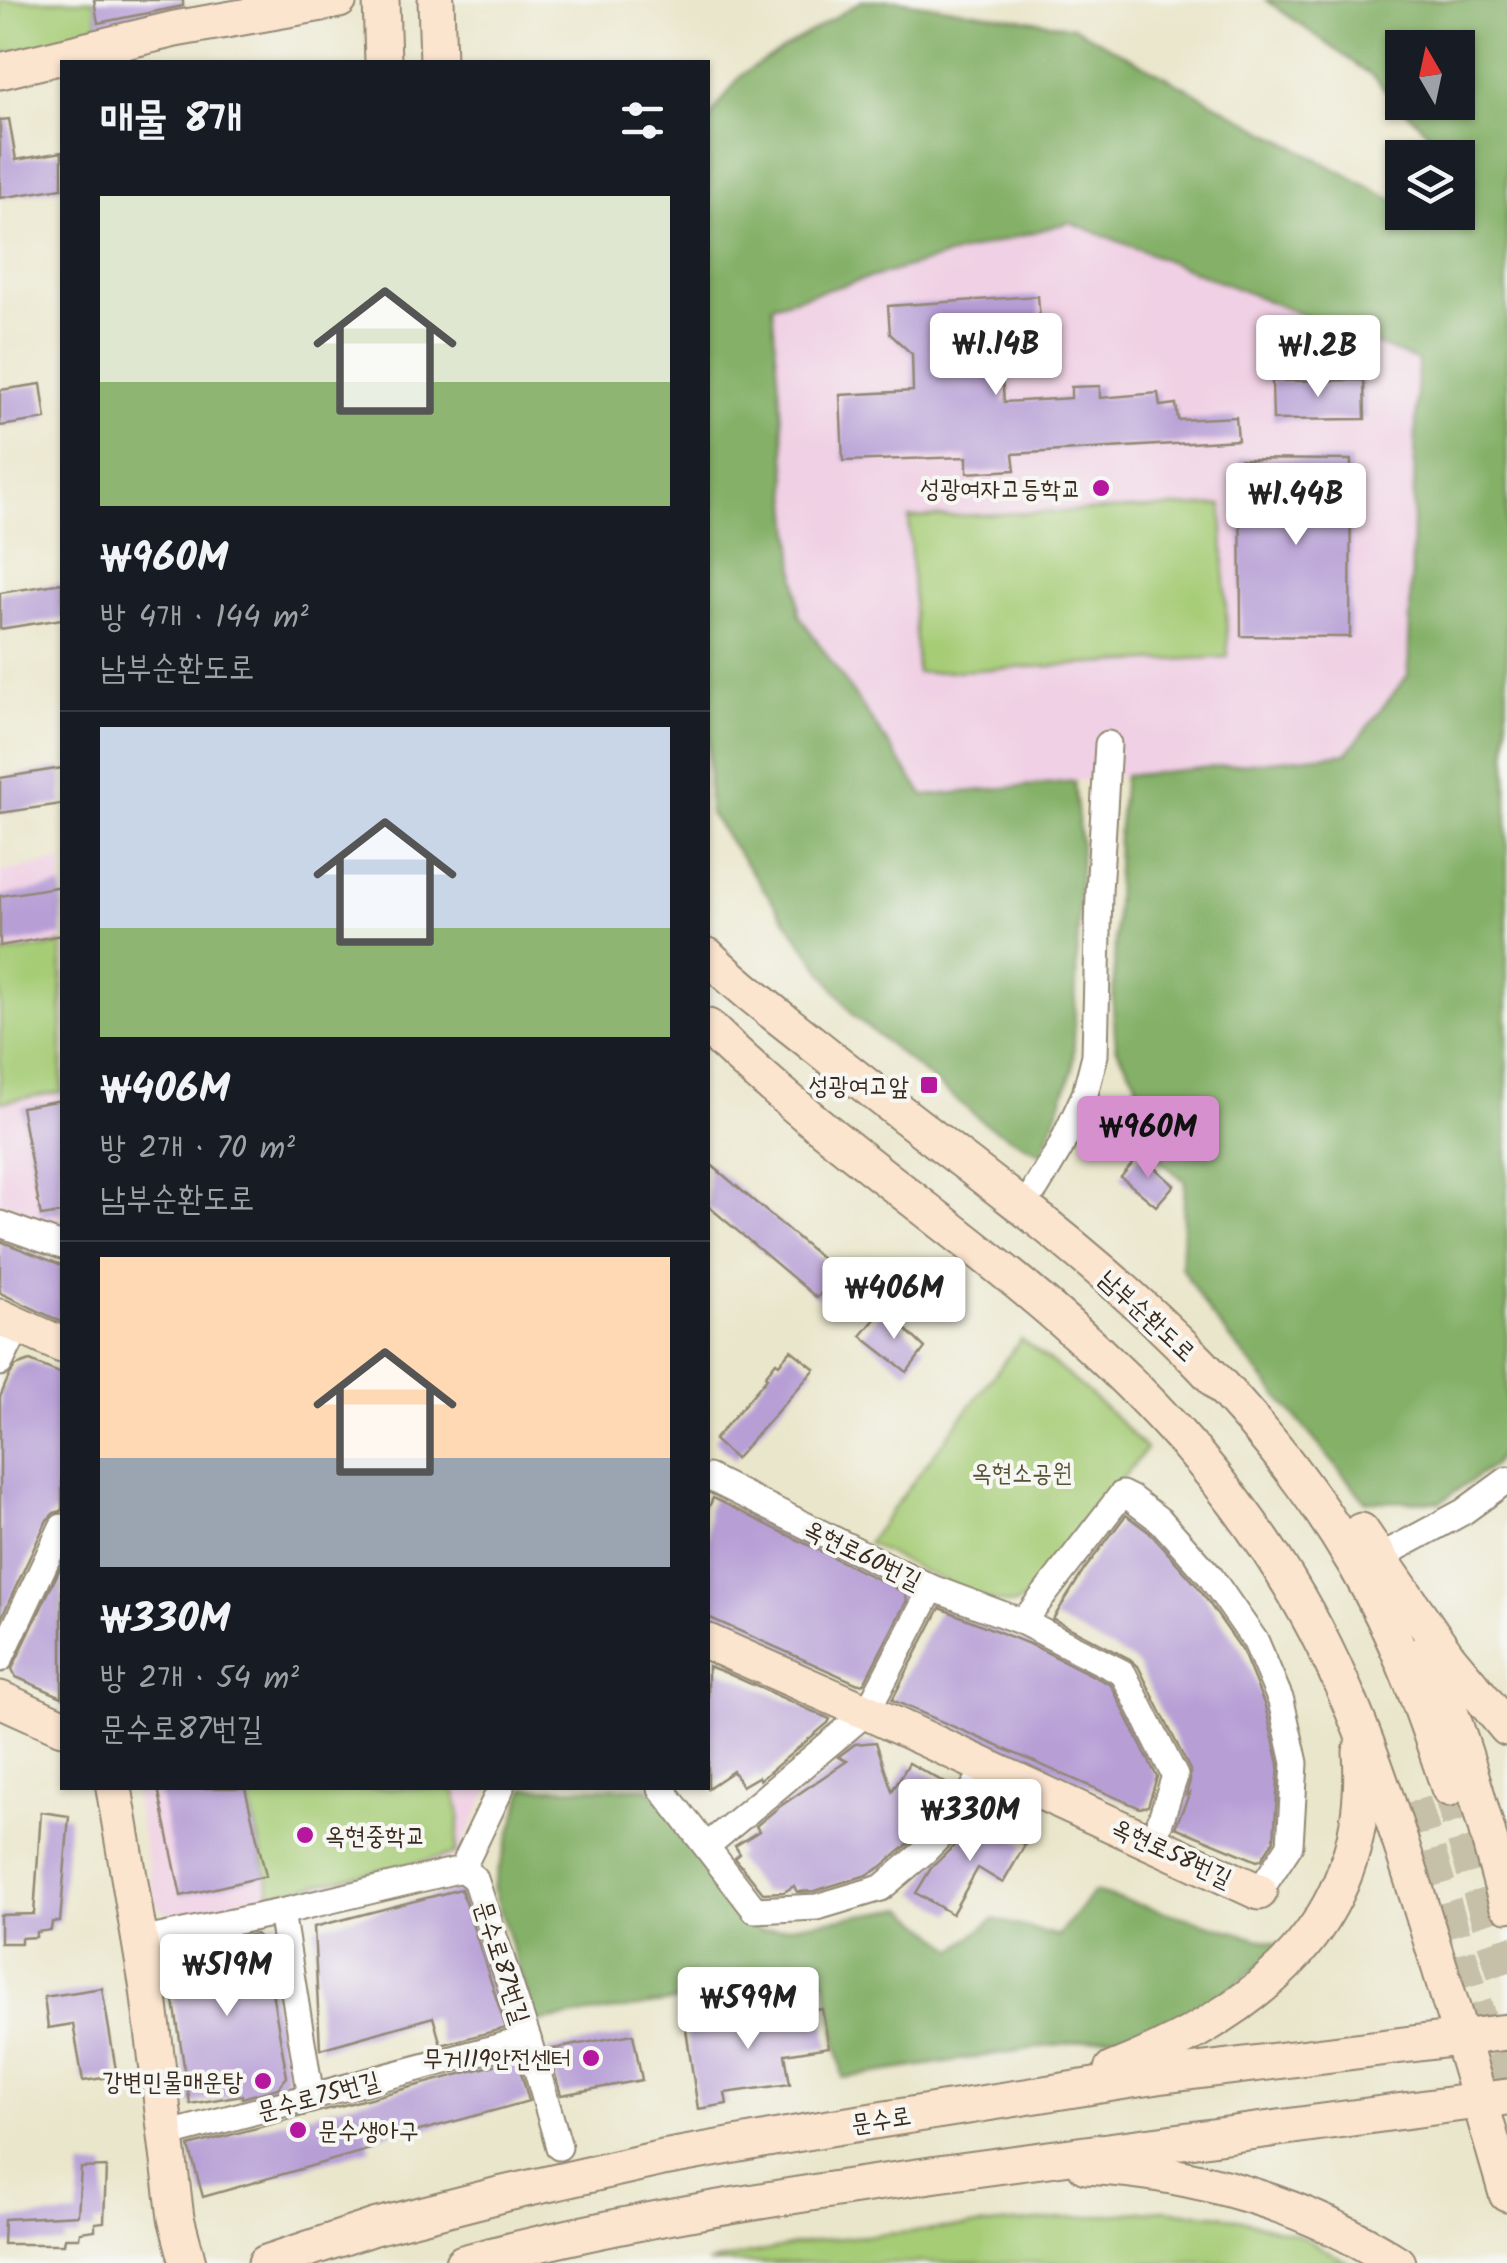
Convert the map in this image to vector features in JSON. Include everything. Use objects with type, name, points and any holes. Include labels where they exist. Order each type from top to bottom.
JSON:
[{"type":"main road","points":[[0,71],[175,29],[339,0]]},
{"type":"main road","points":[[381,0],[383,60]]},
{"type":"main road","points":[[412,0],[421,5],[431,20],[438,49]]},
{"type":"main road","points":[[436,0],[438,49]]},
{"type":"main road","points":[[710,955],[1036,1188],[1107,1243],[1175,1304],[1284,1422],[1332,1484],[1378,1558],[1448,1657],[1507,1728]]},
{"type":"main road","name":"남부순환도로","points":[[710,955],[736,982],[1092,1262],[1155,1317],[1218,1382],[1310,1494],[1356,1566],[1419,1697],[1449,1788]]},
{"type":"main road","name":"남부순환도로","points":[[710,1017],[1066,1292],[1182,1408],[1272,1518],[1316,1587],[1378,1710],[1413,1801]]},
{"type":"main road","points":[[710,1030],[854,1153],[1046,1306],[1109,1363],[1211,1474],[1254,1528],[1297,1595],[1328,1654],[1381,1777],[1461,2038],[1493,2099],[1507,2194]]},
{"type":"main road","points":[[9,1321],[60,1344]]},
{"type":"main road","points":[[1378,1558],[1441,1686],[1466,1753],[1507,1904]]},
{"type":"main road","name":"옥현로58번길","points":[[710,1643],[1259,1892]]},
{"type":"main road","points":[[0,1699],[60,1726]]},
{"type":"main road","points":[[1053,2092],[1130,2063],[1203,2027],[1268,1982],[1313,1934],[1344,1876],[1361,1817],[1363,1784],[1356,1716]]},
{"type":"main road","points":[[114,1790],[140,1940],[176,2218],[188,2263]]},
{"type":"main road","name":"문수로","points":[[266,2263],[374,2227],[503,2194],[823,2128],[1157,2076],[1507,2032]]},
{"type":"main road","points":[[463,2263],[680,2215],[835,2189],[1493,2099]]},
{"type":"main road","points":[[1005,2165],[1100,2167],[1239,2192],[1335,2227],[1398,2263]]},
{"type":"street","points":[[1036,1188],[1085,1094],[1095,1055],[1108,744]]},
{"type":"street","points":[[0,1224],[60,1245]]},
{"type":"street","points":[[0,1362],[9,1321]]},
{"type":"street","name":"옥현로60번길","points":[[710,1478],[932,1588],[1023,1622],[1123,1673],[1175,1776],[1153,1843]]},
{"type":"street","points":[[1378,1558],[1463,1512],[1507,1481]]},
{"type":"street","points":[[1023,1622],[1122,1494],[1161,1522],[1210,1576],[1256,1642],[1281,1702],[1295,1763],[1290,1846],[1259,1892]]},
{"type":"street","points":[[0,1658],[60,1531]]},
{"type":"street","points":[[707,1846],[867,1712],[932,1588]]},
{"type":"street","points":[[663,1790],[756,1910],[817,1907],[881,1888],[948,1828],[987,1767]]},
{"type":"street","name":"문수로87번길","points":[[500,1790],[462,1869],[476,1880],[559,2147]]},
{"type":"street","points":[[140,1940],[282,1912],[462,1869]]},
{"type":"street","points":[[282,1912],[311,2097]]},
{"type":"street","name":"문수로75번길","points":[[166,2135],[528,2040]]},
{"type":"shaded area","name":"성광여자고등학교","points":[[1070,222],[1419,361],[1408,675],[1348,753],[924,796],[799,615],[772,304]]},
{"type":"shaded area","points":[[60,861],[60,1236],[0,1217],[0,872]]},
{"type":"shaded area","name":"옥현중학교","points":[[133,1790],[488,1790],[458,1855],[442,1863],[176,1921],[155,1902]]},
{"type":"green space","points":[[0,0],[94,0],[101,38],[0,54]]},
{"type":"green space","points":[[863,0],[896,0],[1074,27],[1385,196],[1385,230],[1475,230],[1475,140],[1435,140],[1415,120],[1475,120],[1475,30],[1385,30],[1385,89],[1266,0],[1507,0],[1507,1447],[1491,1467],[1440,1502],[1365,1501],[1210,1314],[1181,1267],[1185,1181],[1148,1151],[1136,1081],[1116,1047],[1113,1008],[1118,837],[1124,776],[1347,753],[1408,675],[1418,361],[1070,222],[772,305],[799,615],[924,796],[1074,781],[1081,846],[1073,1069],[1042,1154],[987,1125],[854,1016],[710,813],[710,117],[741,75]]},
{"type":"green space","points":[[1222,505],[1228,657],[917,673],[909,518]]},
{"type":"green space","points":[[60,944],[60,1092],[0,1102],[0,954]]},
{"type":"green space","name":"옥현소공원","points":[[1021,1339],[1086,1391],[1146,1449],[1028,1596],[1015,1604],[964,1590],[867,1543]]},
{"type":"green space","points":[[247,1790],[454,1790],[460,1815],[455,1854],[271,1894]]},
{"type":"green space","points":[[524,1790],[651,1790],[759,1931],[905,1908],[955,1950],[994,1919],[1058,1936],[1094,1892],[1282,1945],[1227,1991],[1165,2028],[843,2078],[825,1979],[535,2022],[493,1887]]},
{"type":"green space","points":[[1163,2210],[1222,2215],[1296,2234],[1349,2263],[707,2263],[818,2240]]},
{"type":"building","points":[[94,0],[183,0],[183,6],[98,23]]},
{"type":"building","points":[[9,119],[16,160],[60,152],[60,188],[0,198],[0,120]]},
{"type":"building","points":[[1038,296],[1042,344],[1000,347],[1004,402],[1071,398],[1071,387],[1100,386],[1100,398],[1158,393],[1160,406],[1176,404],[1178,420],[1236,417],[1238,440],[1013,454],[1015,470],[967,473],[967,457],[843,461],[840,395],[913,391],[912,354],[890,334],[888,306]]},
{"type":"building","points":[[1364,380],[1365,419],[1273,420],[1272,381]]},
{"type":"building","points":[[41,384],[46,419],[0,426],[0,390]]},
{"type":"building","points":[[1240,459],[1351,460],[1350,637],[1241,636]]},
{"type":"building","points":[[60,583],[60,619],[0,629],[0,593]]},
{"type":"building","points":[[60,768],[60,804],[0,813],[0,778]]},
{"type":"building","points":[[60,886],[60,935],[0,946],[0,896]]},
{"type":"building","points":[[60,1100],[60,1213],[41,1216],[21,1107]]},
{"type":"building","points":[[1140,1155],[1174,1185],[1156,1206],[1121,1177]]},
{"type":"building","points":[[710,1164],[839,1273],[817,1298],[710,1208]]},
{"type":"building","points":[[0,1241],[60,1264],[60,1321],[0,1293]]},
{"type":"building","points":[[880,1313],[896,1325],[899,1323],[925,1348],[907,1372],[861,1336]]},
{"type":"building","points":[[791,1350],[815,1369],[735,1459],[714,1440],[776,1362],[779,1364]]},
{"type":"building","points":[[30,1361],[60,1373],[60,1512],[47,1520],[0,1621],[0,1397],[16,1366]]},
{"type":"building","points":[[713,1498],[905,1593],[907,1600],[864,1683],[858,1684],[710,1618]]},
{"type":"building","points":[[1126,1515],[1150,1533],[1197,1586],[1242,1650],[1265,1706],[1279,1764],[1274,1840],[1261,1860],[1175,1827],[1190,1793],[1186,1795],[1190,1770],[1138,1666],[1053,1619]]},
{"type":"building","points":[[60,1568],[60,1696],[16,1677],[12,1669]]},
{"type":"building","points":[[940,1608],[1034,1646],[1111,1685],[1157,1777],[1148,1806],[1140,1808],[892,1700]]},
{"type":"building","points":[[710,1667],[830,1719],[760,1780],[758,1777],[742,1786],[733,1771],[710,1787]]},
{"type":"building","points":[[876,1742],[892,1791],[909,1763],[947,1784],[940,1795],[947,1799],[935,1818],[867,1875],[814,1891],[797,1892],[794,1886],[784,1892],[763,1893],[735,1858],[740,1854],[735,1846],[759,1831],[756,1826],[779,1807],[847,1761],[838,1757],[855,1744]]},
{"type":"building","points":[[158,1790],[245,1790],[266,1876],[181,1896]]},
{"type":"building","points":[[41,1812],[69,1816],[60,1922],[52,1922],[51,1930],[36,1932],[36,1937],[21,1938],[21,1943],[0,1943],[0,1915],[34,1914]]},
{"type":"building","points":[[975,1816],[1025,1845],[1003,1883],[978,1868],[952,1914],[916,1893],[931,1868],[960,1840]]},
{"type":"building","points":[[461,1889],[506,2028],[441,2045],[433,2017],[320,2049],[314,1927]]},
{"type":"building","points":[[255,1934],[263,1941],[287,2077],[278,2088],[242,2098],[190,2104],[167,1957],[171,1951]]},
{"type":"building","points":[[102,1988],[117,2076],[83,2081],[73,2024],[48,2028],[44,1997]]},
{"type":"building","points":[[822,2009],[829,2047],[785,2054],[790,2084],[725,2093],[727,2104],[698,2109],[684,2016],[714,2011],[716,2026]]},
{"type":"building","points":[[633,2034],[642,2080],[561,2095],[548,2050]]},
{"type":"building","points":[[517,2059],[529,2101],[412,2133],[410,2127],[368,2139],[371,2149],[203,2197],[189,2146]]},
{"type":"building","points":[[106,2167],[104,2222],[95,2223],[95,2230],[80,2232],[79,2238],[65,2238],[64,2244],[3,2244],[4,2219],[78,2215],[81,2168]]},
{"type":"tunnel","points":[[1449,1788],[1507,1982]]},
{"type":"tunnel","points":[[1413,1801],[1507,2113]]},
{"type":"place","name":"성광여자고등학교","points":[[1101,488]]},
{"type":"place","name":"성광여고앞","points":[[929,1085]]},
{"type":"place","name":"옥현중학교","points":[[305,1835]]},
{"type":"place","name":"무거119안전센터","points":[[591,2058]]},
{"type":"place","name":"강변민물매운탕","points":[[263,2081]]},
{"type":"place","name":"문수생아구","points":[[298,2130]]}]
